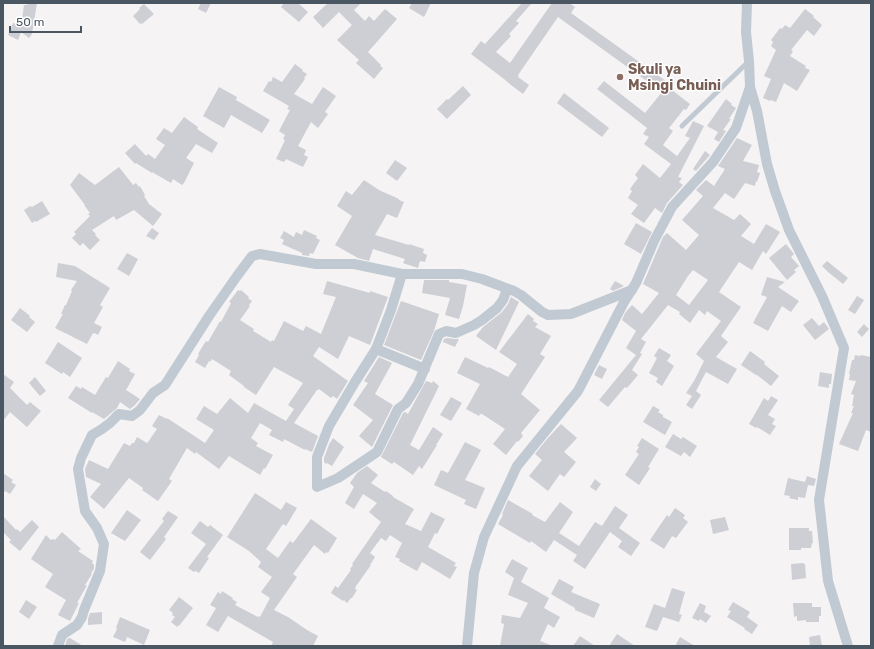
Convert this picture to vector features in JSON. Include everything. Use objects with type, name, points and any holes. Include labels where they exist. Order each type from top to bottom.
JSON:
[{"type":"street","points":[[747,3],[746,32],[750,87],[757,111],[767,164],[789,230],[822,296],[844,348],[819,500],[828,581],[848,646]]},
{"type":"street","points":[[467,646],[474,573],[484,537],[517,466],[578,391],[624,302],[632,290],[672,207],[714,162],[736,128],[750,87]]},
{"type":"street","points":[[58,646],[62,635],[77,625],[82,617],[100,572],[104,544],[97,528],[85,511],[78,470],[86,447],[92,435],[106,426],[119,414],[132,416],[140,410],[153,393],[165,385],[209,316],[236,276],[252,256],[260,254],[316,264],[354,264],[402,274],[462,274],[482,279],[514,291],[548,315],[571,314],[632,290]]},
{"type":"street","points":[[402,274],[391,310],[376,349],[329,426],[317,458],[317,486],[338,478],[377,452],[398,409],[406,403],[418,384],[439,334],[446,331],[456,333],[482,320],[497,308],[503,300],[507,289]]},
{"type":"street","points":[[376,349],[425,369]]},
{"type":"lane","points":[[682,126],[749,61]]},
{"type":"building","points":[[28,3],[37,3],[32,34],[29,38],[21,32],[18,40],[8,35],[13,23],[21,26],[24,5],[27,5]]},
{"type":"building","points":[[201,3],[211,3],[206,13],[198,9]]},
{"type":"building","points":[[284,3],[298,3],[308,12],[299,22],[281,7]]},
{"type":"building","points":[[328,3],[361,3],[354,10],[365,21],[369,16],[374,21],[385,9],[397,19],[368,52],[383,68],[374,79],[356,63],[359,60],[337,40],[352,25],[339,12],[323,28],[313,17]]},
{"type":"building","points":[[412,3],[431,3],[424,17],[409,8]]},
{"type":"building","points":[[522,3],[532,3],[516,21],[519,23],[509,34],[511,36],[496,52],[510,63],[552,3],[569,3],[575,7],[571,13],[670,84],[668,87],[690,104],[686,110],[684,109],[669,128],[673,131],[663,145],[677,156],[690,138],[685,136],[693,121],[704,126],[678,177],[682,178],[679,182],[683,185],[667,203],[662,213],[655,208],[644,223],[631,214],[638,205],[628,198],[632,191],[630,189],[638,178],[635,175],[643,164],[660,178],[671,164],[644,144],[649,137],[643,134],[647,128],[597,89],[604,81],[645,113],[662,92],[558,17],[518,75],[518,77],[529,85],[523,94],[471,54],[481,41],[485,44]]},
{"type":"building","points":[[144,4],[154,14],[140,24],[133,16]]},
{"type":"building","points":[[805,9],[822,25],[814,36],[807,30],[791,50],[793,51],[790,56],[806,66],[805,68],[810,70],[797,91],[784,83],[776,102],[770,101],[763,98],[771,79],[764,76],[776,50],[771,46],[773,42],[771,40],[780,28],[782,29],[785,25],[790,28]]},
{"type":"building","points":[[295,64],[307,74],[294,94],[312,104],[323,87],[336,96],[325,112],[328,114],[318,128],[311,122],[298,146],[306,150],[304,155],[308,157],[303,167],[286,159],[284,162],[276,159],[285,140],[283,139],[285,135],[279,131],[290,110],[287,109],[289,106],[263,91],[269,81],[271,82],[273,77],[282,82]]},
{"type":"building","points":[[463,86],[471,95],[447,119],[437,109]]},
{"type":"building","points":[[219,87],[237,97],[236,100],[270,120],[262,133],[231,115],[224,128],[203,116]]},
{"type":"building","points":[[564,93],[609,128],[602,137],[557,103]]},
{"type":"building","points":[[726,99],[736,108],[729,119],[731,119],[723,130],[726,131],[719,142],[714,139],[718,132],[707,126]]},
{"type":"building","points":[[184,117],[198,127],[197,129],[218,143],[212,153],[196,144],[186,158],[194,163],[182,185],[173,179],[171,183],[136,163],[135,164],[125,153],[135,144],[146,156],[148,154],[155,159],[165,145],[156,139],[164,128],[172,133]]},
{"type":"building","points":[[737,138],[752,145],[743,161],[759,165],[757,172],[760,173],[755,186],[745,183],[734,199],[725,193],[713,208],[734,220],[740,214],[751,224],[741,236],[754,244],[766,224],[780,232],[766,254],[763,251],[752,270],[739,262],[719,292],[741,307],[721,336],[728,342],[716,357],[737,369],[728,384],[706,372],[696,391],[701,395],[692,409],[686,405],[692,396],[686,393],[704,361],[696,354],[721,321],[707,311],[705,315],[699,310],[690,323],[679,314],[680,312],[668,305],[641,339],[646,342],[640,353],[642,354],[632,370],[638,375],[627,388],[625,387],[608,407],[599,400],[636,355],[626,348],[636,331],[622,320],[625,313],[632,305],[642,314],[659,293],[643,284],[663,237],[667,233],[686,250],[699,235],[682,220],[703,196],[696,190],[706,180],[714,186],[725,169],[718,166]],"holes":[[[693,270],[708,280],[689,305],[676,295]]]},
{"type":"building","points":[[705,151],[710,155],[696,171],[693,169]]},
{"type":"building","points":[[395,160],[407,168],[397,181],[386,173]]},
{"type":"building","points":[[119,167],[133,185],[136,183],[139,187],[140,186],[149,204],[162,214],[153,226],[134,210],[116,220],[114,216],[92,230],[100,240],[90,250],[83,243],[80,246],[72,238],[76,234],[74,232],[90,216],[88,214],[90,213],[70,185],[79,173],[95,185]]},
{"type":"building","points":[[364,180],[379,190],[404,202],[397,218],[387,214],[375,235],[424,249],[423,253],[427,255],[425,262],[420,261],[418,268],[403,263],[405,259],[373,249],[369,261],[358,258],[335,245],[352,216],[337,206],[346,191],[352,195]]},
{"type":"building","points":[[42,201],[50,214],[32,223],[24,210]]},
{"type":"building","points":[[636,223],[652,232],[641,254],[624,244]]},
{"type":"building","points":[[152,228],[159,233],[154,240],[146,236]]},
{"type":"building","points":[[304,230],[317,236],[316,238],[320,240],[313,254],[310,253],[309,256],[302,255],[302,253],[282,244],[284,240],[280,238],[284,231],[294,237],[296,232],[302,235]]},
{"type":"building","points":[[786,244],[794,254],[791,257],[799,266],[794,270],[796,272],[787,280],[769,258]]},
{"type":"building","points":[[127,253],[138,259],[129,276],[117,269]]},
{"type":"building","points":[[827,261],[848,278],[843,284],[822,266]]},
{"type":"building","points":[[58,263],[75,266],[110,288],[100,305],[103,307],[94,323],[102,327],[98,335],[93,333],[87,344],[55,328],[63,314],[61,314],[72,291],[71,290],[77,281],[56,277]]},
{"type":"building","points":[[767,277],[785,282],[778,287],[799,301],[791,312],[782,306],[768,331],[753,323],[767,297],[761,295]]},
{"type":"building","points":[[424,280],[449,280],[449,282],[467,285],[459,319],[445,315],[450,298],[422,293]]},
{"type":"building","points":[[327,281],[370,293],[370,291],[388,297],[370,345],[349,336],[338,359],[319,347],[313,356],[348,381],[337,399],[333,396],[331,398],[319,389],[317,390],[294,423],[318,436],[312,452],[284,439],[283,442],[269,435],[272,430],[260,423],[251,438],[258,443],[256,446],[273,455],[260,475],[229,456],[219,469],[196,452],[195,454],[187,448],[169,479],[172,481],[158,501],[142,490],[143,488],[129,478],[104,509],[90,497],[101,484],[86,477],[85,469],[89,460],[108,469],[124,443],[130,446],[134,443],[137,437],[147,443],[148,442],[157,429],[152,426],[159,415],[167,418],[205,443],[214,430],[196,419],[204,406],[217,414],[230,398],[248,413],[254,403],[286,421],[294,409],[288,405],[303,383],[274,367],[256,395],[229,375],[231,371],[212,359],[205,368],[195,362],[204,344],[206,341],[208,342],[220,321],[221,322],[231,303],[229,302],[238,290],[241,290],[252,301],[240,320],[254,329],[253,331],[271,342],[272,340],[274,341],[284,321],[303,331],[306,326],[321,334],[336,297],[323,294]]},
{"type":"building","points":[[615,281],[624,286],[613,291],[610,289]]},
{"type":"building","points":[[857,296],[864,300],[855,314],[848,310]]},
{"type":"building","points":[[511,297],[519,302],[496,350],[476,336],[483,327],[502,312]]},
{"type":"building","points":[[401,301],[439,314],[434,331],[421,360],[384,345]]},
{"type":"building","points":[[20,308],[35,322],[27,332],[11,320]]},
{"type":"building","points":[[528,314],[534,319],[533,321],[538,324],[535,327],[551,336],[540,354],[545,357],[521,394],[540,410],[521,433],[523,436],[506,455],[493,444],[505,429],[482,414],[479,416],[466,409],[480,384],[457,373],[465,357],[508,377],[517,364],[499,352]]},
{"type":"building","points":[[812,318],[819,326],[824,322],[829,329],[815,340],[803,325]]},
{"type":"building","points":[[864,324],[869,329],[862,337],[857,332]]},
{"type":"building","points":[[444,339],[459,339],[455,347],[443,342]]},
{"type":"building","points":[[58,342],[82,358],[70,377],[63,372],[62,374],[45,363]]},
{"type":"building","points":[[659,348],[671,355],[667,361],[674,366],[662,386],[656,382],[658,378],[649,373],[657,358],[654,356]]},
{"type":"building","points":[[750,351],[765,362],[764,364],[779,376],[771,386],[741,365]]},
{"type":"building","points":[[855,355],[871,357],[871,432],[866,430],[858,451],[839,444],[853,413],[851,413],[854,406],[852,406],[854,395],[851,394],[856,381],[849,380],[849,374],[852,360],[854,360]]},
{"type":"building","points":[[379,357],[392,363],[375,394],[393,405],[372,447],[359,436],[373,420],[353,405],[368,383],[364,381]]},
{"type":"building","points":[[118,361],[130,369],[129,371],[135,374],[126,390],[140,399],[130,409],[120,402],[117,408],[104,419],[68,398],[76,386],[81,389],[82,387],[95,395],[106,377],[108,378]]},
{"type":"building","points":[[599,365],[607,369],[602,379],[594,375]]},
{"type":"building","points":[[820,372],[832,374],[829,388],[818,386]]},
{"type":"building","points":[[3,374],[14,382],[10,388],[27,405],[30,402],[41,411],[27,427],[10,412],[3,421]]},
{"type":"building","points":[[35,377],[46,391],[40,396],[29,383]]},
{"type":"building","points":[[426,381],[432,383],[433,381],[439,386],[410,445],[419,450],[433,427],[443,434],[422,469],[419,466],[413,475],[394,462],[392,464],[381,457],[403,413],[405,412],[408,414]]},
{"type":"building","points":[[771,396],[778,400],[768,415],[775,419],[772,424],[776,426],[770,435],[749,424],[764,398],[768,401]]},
{"type":"building","points":[[451,397],[462,403],[451,421],[440,415]]},
{"type":"building","points":[[653,406],[660,410],[658,412],[663,415],[663,417],[672,422],[665,435],[643,422]]},
{"type":"building","points":[[561,424],[577,438],[564,452],[576,462],[564,477],[560,474],[548,491],[529,476],[542,460],[535,454]]},
{"type":"building","points":[[673,434],[681,439],[683,437],[697,446],[690,457],[684,452],[681,456],[665,447]]},
{"type":"building","points":[[333,438],[344,447],[332,466],[324,462],[324,458]]},
{"type":"building","points":[[642,438],[659,449],[648,467],[650,468],[639,485],[625,475],[639,454],[636,452],[639,447],[637,446]]},
{"type":"building","points":[[465,442],[481,450],[465,480],[485,488],[476,509],[464,504],[466,500],[434,485],[441,470],[448,473]]},
{"type":"building","points":[[367,466],[378,475],[371,483],[414,509],[405,524],[421,531],[431,512],[445,519],[437,534],[435,533],[428,547],[456,563],[454,566],[457,567],[450,579],[422,562],[417,571],[399,561],[400,559],[395,557],[402,543],[390,535],[386,541],[381,538],[370,553],[375,557],[356,586],[355,589],[357,590],[347,603],[331,593],[335,586],[338,588],[351,570],[352,564],[381,522],[369,512],[377,503],[363,494],[354,509],[345,503],[354,487],[350,483],[357,473]]},
{"type":"building","points":[[3,473],[13,480],[11,482],[16,485],[10,494],[5,491],[3,494]]},
{"type":"building","points":[[807,476],[816,479],[814,486],[808,485],[805,498],[798,497],[798,500],[784,495],[788,478],[805,482]]},
{"type":"building","points":[[595,479],[601,484],[596,491],[590,487]]},
{"type":"building","points":[[255,493],[281,510],[286,502],[297,508],[286,526],[283,524],[266,549],[278,558],[290,541],[293,543],[311,519],[337,538],[328,553],[326,552],[325,554],[314,545],[293,574],[297,577],[274,610],[318,636],[313,646],[271,646],[273,642],[228,616],[218,632],[206,625],[216,608],[210,605],[218,592],[221,594],[222,591],[237,602],[235,605],[258,617],[260,617],[270,598],[261,592],[272,577],[258,567],[261,562],[249,551],[227,537]]},
{"type":"building","points":[[508,500],[545,522],[560,502],[573,512],[559,533],[579,546],[595,522],[602,526],[615,506],[628,515],[619,528],[640,543],[631,556],[618,547],[622,541],[610,532],[585,569],[573,561],[577,555],[554,540],[546,552],[531,541],[530,543],[498,524]]},
{"type":"building","points":[[675,508],[685,515],[683,518],[688,522],[676,538],[672,536],[664,549],[650,540],[667,515],[669,517]]},
{"type":"building","points":[[127,510],[141,520],[125,541],[111,533]]},
{"type":"building","points":[[168,511],[178,517],[164,537],[166,539],[150,560],[140,552],[164,521],[162,519]]},
{"type":"building","points":[[3,516],[16,530],[17,529],[20,532],[32,520],[39,527],[20,551],[9,542],[11,540],[3,532]]},
{"type":"building","points":[[725,517],[729,530],[713,534],[710,520]]},
{"type":"building","points":[[200,521],[208,527],[210,525],[223,535],[207,557],[209,558],[199,573],[188,568],[206,544],[191,533]]},
{"type":"building","points":[[789,528],[809,528],[809,531],[812,531],[813,543],[811,548],[789,550]]},
{"type":"building","points":[[62,532],[81,549],[78,551],[93,561],[92,563],[94,565],[92,574],[85,585],[87,586],[77,603],[79,603],[70,621],[58,615],[66,600],[45,587],[53,574],[31,559],[46,535],[51,540],[55,540]]},
{"type":"building","points":[[512,559],[528,568],[521,582],[549,598],[544,608],[560,617],[554,628],[548,624],[540,641],[553,646],[500,646],[504,624],[501,623],[502,615],[520,618],[528,603],[508,595],[514,578],[505,572]]},
{"type":"building","points":[[791,564],[805,564],[806,578],[792,580]]},
{"type":"building","points":[[559,579],[574,587],[571,592],[600,604],[594,618],[575,610],[575,608],[551,594]]},
{"type":"building","points":[[672,588],[685,592],[679,614],[682,615],[679,622],[663,617],[657,631],[645,627],[654,604],[665,608]]},
{"type":"building","points":[[179,597],[193,608],[177,627],[171,622],[175,617],[169,610]]},
{"type":"building","points":[[26,600],[37,607],[29,619],[19,612]]},
{"type":"building","points":[[733,602],[750,612],[747,617],[758,625],[752,634],[727,617],[731,611],[728,610]]},
{"type":"building","points":[[700,603],[706,606],[704,612],[711,616],[706,623],[700,619],[699,621],[692,618]]},
{"type":"building","points":[[793,603],[812,603],[812,607],[821,607],[819,622],[806,622],[806,620],[797,621],[797,616],[794,617]]},
{"type":"building","points":[[102,612],[102,624],[88,625],[90,613]]},
{"type":"building","points":[[120,617],[150,630],[144,645],[127,637],[125,642],[113,637]]},
{"type":"building","points":[[617,634],[635,646],[609,646]]},
{"type":"building","points":[[820,635],[822,646],[810,646],[809,637]]},
{"type":"building","points":[[580,636],[595,646],[573,646]]},
{"type":"building","points":[[680,637],[695,646],[675,646]]},
{"type":"building","points":[[70,638],[83,646],[65,646],[67,639]]},
{"type":"place","name":"Skuli ya Msingi Chuini","points":[[620,77]]}]
